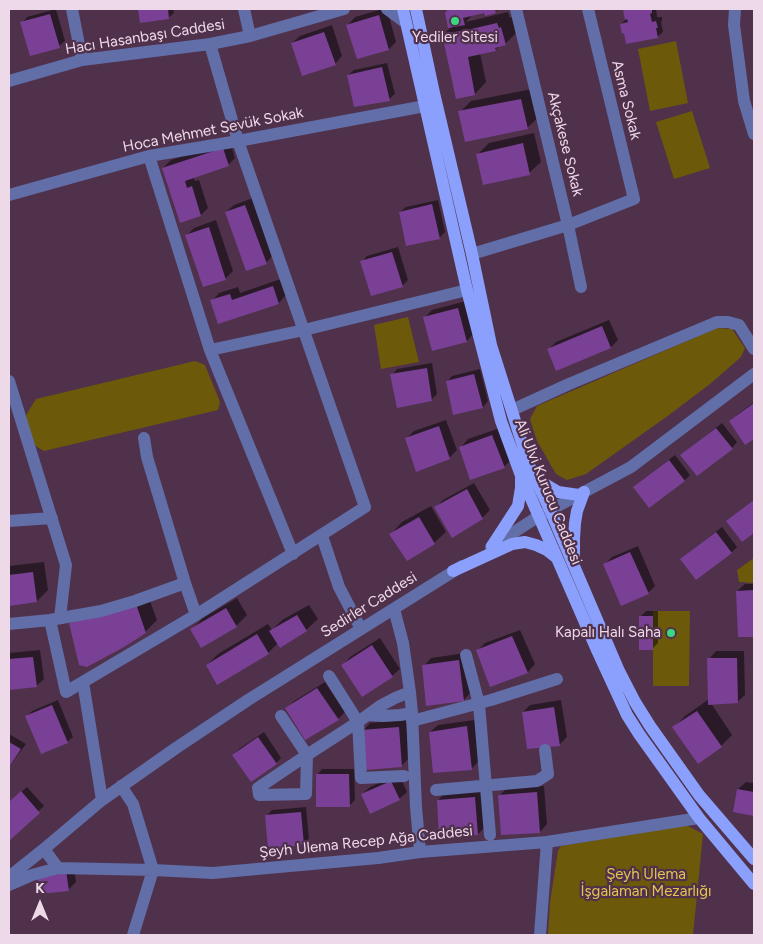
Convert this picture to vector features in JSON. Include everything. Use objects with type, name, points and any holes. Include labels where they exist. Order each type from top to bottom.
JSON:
[{"type":"main road","name":"Ali Ulvi Kurucu Caddesi","points":[[403,9],[466,290],[501,421],[520,473],[574,564],[635,702],[699,795],[753,854]]},
{"type":"main road","name":"Ali Ulvi Kurucu Caddesi","points":[[416,9],[491,345],[536,479],[557,558],[627,715],[699,818],[754,884]]},
{"type":"main road","points":[[492,546],[518,506],[521,488],[520,473]]},
{"type":"main road","points":[[536,479],[558,492],[582,493],[575,524],[574,564]]},
{"type":"main road","points":[[453,571],[512,544],[526,542],[547,550],[557,558]]},
{"type":"street","points":[[72,9],[82,60]]},
{"type":"street","points":[[244,9],[250,36]]},
{"type":"street","name":"Hacı Hasanbaşı Caddesi","points":[[9,81],[82,60],[210,44],[250,36],[344,9]]},
{"type":"street","points":[[387,9],[406,23]]},
{"type":"street","name":"Akçakese Sokak","points":[[516,9],[581,287]]},
{"type":"street","name":"Asma Sokak","points":[[568,225],[634,199],[588,9]]},
{"type":"street","points":[[735,9],[734,25],[744,101],[754,134]]},
{"type":"street","points":[[9,382],[66,565],[55,619],[66,692],[196,615],[365,507],[238,141],[210,44]]},
{"type":"street","name":"Hoca Mehmet Sevük Sokak","points":[[9,195],[149,156],[425,106]]},
{"type":"street","points":[[149,156],[210,350],[293,554]]},
{"type":"street","points":[[472,254],[568,225]]},
{"type":"street","points":[[210,350],[304,330],[466,290]]},
{"type":"street","points":[[512,410],[717,322],[728,322],[739,326],[754,349]]},
{"type":"street","name":"Sedirler Caddesi","points":[[9,877],[102,800],[248,700],[545,513],[631,467],[754,374]]},
{"type":"street","points":[[144,438],[185,583],[196,615]]},
{"type":"street","points":[[9,522],[52,518]]},
{"type":"street","points":[[322,536],[339,587],[361,628]]},
{"type":"street","points":[[9,624],[55,619],[108,609],[185,583]]},
{"type":"street","points":[[394,609],[403,644],[410,692],[420,852]]},
{"type":"street","points":[[466,655],[479,704],[490,835]]},
{"type":"street","points":[[329,676],[363,718],[361,778],[404,776]]},
{"type":"street","points":[[363,718],[400,715],[412,717],[479,704],[557,679]]},
{"type":"street","points":[[83,682],[102,800]]},
{"type":"street","points":[[281,716],[307,755],[380,706],[410,692]]},
{"type":"street","points":[[436,790],[536,782],[548,774],[545,750]]},
{"type":"street","points":[[121,786],[133,804],[153,870],[133,935]]},
{"type":"street","name":"Şeyh Ulema Recep Ağa Caddesi","points":[[9,885],[32,875],[58,868],[213,873],[378,858],[420,852],[547,842],[699,818]]},
{"type":"street","points":[[540,935],[547,842]]},
{"type":"street","points":[[44,849],[58,868]]},
{"type":"green space","points":[[676,41],[688,103],[650,111],[638,49]]},
{"type":"green space","points":[[692,111],[710,168],[674,179],[656,122]]},
{"type":"green space","points":[[408,317],[419,362],[381,369],[374,325]]},
{"type":"green space","points":[[717,328],[732,329],[745,348],[741,357],[710,384],[669,415],[586,474],[567,480],[556,474],[537,441],[530,419],[537,406]]},
{"type":"green space","points":[[195,361],[205,365],[220,402],[218,410],[44,451],[32,444],[26,415],[36,399]]},
{"type":"green space","points":[[754,558],[754,583],[739,582],[737,570]]},
{"type":"green space","name":"Kapalı Halı Saha","points":[[653,611],[690,611],[689,686],[653,686]]},
{"type":"green space","name":"Şeyh Ulema İşgalaman Mezarlığı","points":[[686,825],[703,834],[693,935],[548,935],[550,902],[558,851],[561,846]]},
{"type":"building","points":[[138,9],[168,9],[169,19],[140,23]]},
{"type":"building","name":"Yediler Sitesi","points":[[448,9],[495,9],[496,13],[485,16],[484,13],[463,18],[465,25],[448,28],[445,13]]},
{"type":"building","points":[[623,9],[652,9],[650,14],[652,22],[656,21],[658,38],[626,44],[620,24],[628,22],[627,19],[625,20]]},
{"type":"building","points":[[50,14],[60,48],[30,56],[20,22]]},
{"type":"building","points":[[379,15],[389,50],[357,59],[346,25]]},
{"type":"building","points":[[497,23],[499,28],[501,27],[506,45],[495,48],[496,51],[468,57],[475,95],[456,99],[442,34]]},
{"type":"building","points":[[324,32],[336,65],[302,76],[291,43]]},
{"type":"building","points":[[382,67],[390,101],[354,107],[347,75]]},
{"type":"building","points":[[521,99],[528,129],[465,142],[458,111]]},
{"type":"building","points":[[523,143],[530,175],[483,185],[476,154]]},
{"type":"building","points":[[223,148],[229,166],[185,181],[187,188],[192,186],[201,216],[180,223],[162,168]]},
{"type":"building","points":[[432,204],[440,239],[406,246],[399,212]]},
{"type":"building","points":[[245,205],[267,264],[246,271],[225,212]]},
{"type":"building","points":[[209,227],[226,280],[203,287],[185,235]]},
{"type":"building","points":[[392,252],[403,287],[371,296],[360,261]]},
{"type":"building","points":[[273,286],[279,304],[218,324],[210,300],[230,294],[232,300]]},
{"type":"building","points":[[458,308],[467,342],[432,351],[423,317]]},
{"type":"building","points":[[602,326],[611,348],[556,371],[547,349]]},
{"type":"building","points":[[427,368],[432,401],[397,408],[390,374]]},
{"type":"building","points":[[474,374],[483,408],[453,415],[446,381]]},
{"type":"building","points":[[754,403],[754,439],[745,445],[729,421]]},
{"type":"building","points":[[439,426],[450,459],[416,472],[405,438]]},
{"type":"building","points":[[716,428],[733,449],[697,476],[680,455]]},
{"type":"building","points":[[492,435],[505,468],[470,480],[459,447]]},
{"type":"building","points":[[669,460],[685,481],[649,508],[633,487]]},
{"type":"building","points":[[467,489],[483,519],[452,538],[434,507]]},
{"type":"building","points":[[754,500],[754,533],[742,542],[726,521]]},
{"type":"building","points":[[419,517],[435,544],[407,561],[389,534]]},
{"type":"building","points":[[716,532],[732,553],[696,580],[680,559]]},
{"type":"building","points":[[630,552],[649,594],[621,606],[603,564]]},
{"type":"building","points":[[33,572],[37,602],[9,606],[9,575]]},
{"type":"building","points":[[754,590],[754,637],[738,637],[736,591]]},
{"type":"building","points":[[136,604],[146,633],[87,667],[79,665],[69,623]]},
{"type":"building","points":[[226,608],[237,627],[201,648],[190,629]]},
{"type":"building","points":[[297,615],[307,631],[280,648],[269,631]]},
{"type":"building","points":[[639,616],[653,616],[653,650],[639,650]]},
{"type":"building","points":[[257,634],[269,654],[217,685],[206,665]]},
{"type":"building","points":[[512,636],[528,673],[490,687],[476,650]]},
{"type":"building","points":[[372,645],[393,677],[362,697],[341,665]]},
{"type":"building","points":[[33,657],[37,687],[9,690],[9,659]]},
{"type":"building","points":[[707,658],[737,658],[738,703],[708,705]]},
{"type":"building","points":[[459,660],[464,701],[426,706],[422,665]]},
{"type":"building","points":[[317,688],[339,720],[305,740],[285,708]]},
{"type":"building","points":[[52,705],[68,743],[41,754],[25,716]]},
{"type":"building","points":[[554,707],[560,746],[527,749],[522,712]]},
{"type":"building","points":[[697,711],[722,747],[698,764],[672,727]]},
{"type":"building","points":[[467,726],[472,770],[433,773],[429,732]]},
{"type":"building","points":[[399,727],[402,767],[365,770],[361,730]]},
{"type":"building","points":[[258,737],[277,764],[251,782],[232,755]]},
{"type":"building","points":[[9,742],[21,749],[9,767]]},
{"type":"building","points":[[316,774],[349,774],[350,807],[316,807]]},
{"type":"building","points":[[391,781],[400,800],[370,814],[361,794]]},
{"type":"building","points":[[737,789],[754,792],[754,816],[733,812]]},
{"type":"building","points":[[21,791],[40,813],[9,841],[9,802]]},
{"type":"building","points":[[537,792],[540,833],[501,835],[498,795]]},
{"type":"building","points":[[475,797],[478,835],[439,838],[437,800]]},
{"type":"building","points":[[301,812],[304,845],[268,849],[265,815]]},
{"type":"building","points":[[66,870],[69,891],[40,894],[37,874]]},
{"type":"place","name":"Yediler Sitesi","points":[[455,21]]},
{"type":"place","name":"Kapalı Halı Saha","points":[[671,633]]}]
